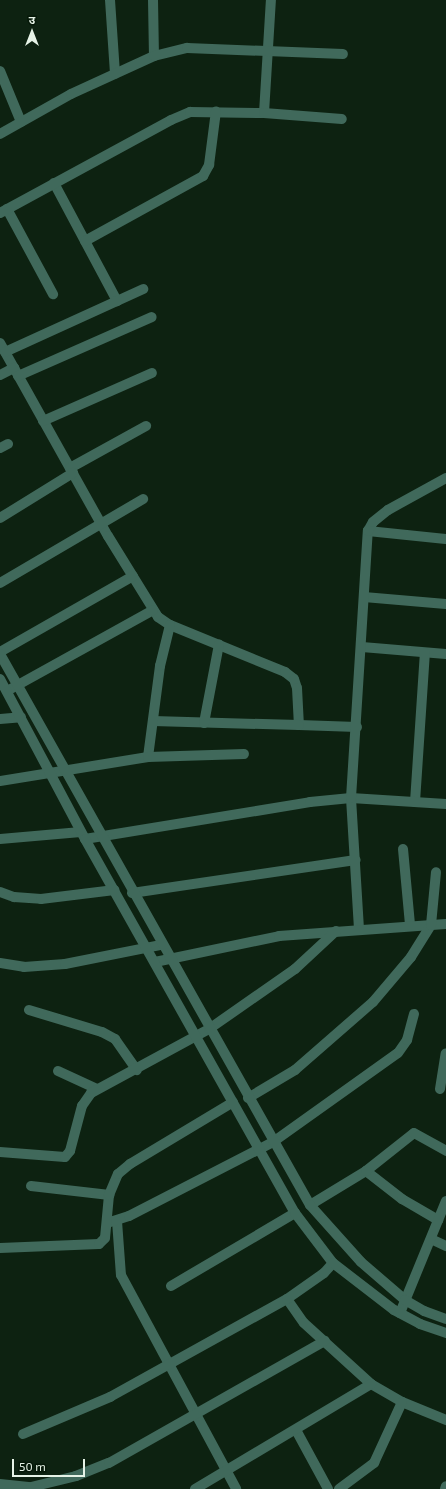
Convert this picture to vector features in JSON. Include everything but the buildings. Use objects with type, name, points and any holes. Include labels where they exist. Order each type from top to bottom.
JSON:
[{"type":"street","points":[[110,0],[115,74]]},
{"type":"street","points":[[153,0],[154,56]]},
{"type":"street","points":[[264,113],[271,0]]},
{"type":"street","points":[[0,134],[71,94],[154,56],[187,48],[268,49],[343,54]]},
{"type":"street","points":[[0,71],[21,122]]},
{"type":"street","points":[[53,294],[3,211],[171,120],[194,111],[264,113],[342,119]]},
{"type":"street","points":[[85,241],[203,176],[209,165],[216,111]]},
{"type":"street","points":[[54,183],[117,301]]},
{"type":"street","points":[[143,289],[117,301],[2,347],[101,523],[153,610],[170,625],[285,672],[294,679],[297,688],[299,725]]},
{"type":"street","points":[[0,376],[16,372],[152,317]]},
{"type":"street","points":[[43,421],[152,373]]},
{"type":"street","points":[[0,518],[72,471],[146,426]]},
{"type":"street","points":[[359,929],[356,860],[351,798],[357,727],[368,531],[373,522],[388,510],[446,478]]},
{"type":"street","points":[[0,583],[143,499]]},
{"type":"street","points":[[368,531],[446,539]]},
{"type":"street","points":[[133,576],[0,653],[161,945],[310,1205],[360,1262],[405,1300],[424,1311],[446,1320]]},
{"type":"street","points":[[364,597],[446,604]]},
{"type":"street","points":[[7,691],[153,610]]},
{"type":"street","points":[[148,757],[160,666],[170,625]]},
{"type":"street","points":[[204,723],[218,644]]},
{"type":"street","points":[[362,647],[446,654]]},
{"type":"street","points":[[415,802],[425,653]]},
{"type":"street","points":[[0,679],[83,836],[295,1213],[333,1263],[400,1313],[420,1324],[446,1333]]},
{"type":"street","points":[[0,719],[21,717]]},
{"type":"street","points":[[153,721],[357,727]]},
{"type":"street","points":[[0,781],[148,757],[244,754]]},
{"type":"street","points":[[0,839],[100,835],[310,802],[351,798],[446,804]]},
{"type":"street","points":[[403,849],[410,925]]},
{"type":"street","points":[[132,893],[356,860]]},
{"type":"street","points":[[248,1098],[295,1070],[373,1002],[411,957],[431,925],[436,872]]},
{"type":"street","points":[[0,892],[14,897],[41,899],[114,890]]},
{"type":"street","points":[[155,962],[279,936],[410,925],[446,924]]},
{"type":"street","points":[[0,1152],[65,1157],[70,1151],[82,1106],[97,1089],[137,1070],[209,1029],[295,969],[336,931]]},
{"type":"street","points":[[0,964],[24,967],[65,964],[148,950],[161,945]]},
{"type":"street","points":[[29,1010],[63,1022],[102,1032],[115,1039],[137,1070]]},
{"type":"street","points":[[0,1248],[99,1244],[105,1238],[112,1222],[260,1150],[398,1053],[407,1040],[414,1014]]},
{"type":"street","points":[[440,1089],[446,1053]]},
{"type":"street","points":[[58,1071],[97,1089]]},
{"type":"street","points":[[233,1102],[130,1164],[118,1174],[109,1195],[121,1275],[236,1489]]},
{"type":"street","points":[[310,1205],[366,1171],[414,1133],[446,1151]]},
{"type":"street","points":[[366,1171],[402,1199],[438,1220]]},
{"type":"street","points":[[31,1186],[109,1195]]},
{"type":"street","points":[[400,1313],[446,1200]]},
{"type":"street","points":[[171,1286],[295,1213]]},
{"type":"street","points":[[431,1239],[446,1246]]},
{"type":"street","points":[[23,1434],[110,1397],[287,1299],[324,1273],[333,1263]]},
{"type":"street","points":[[287,1299],[304,1323],[371,1384],[402,1402],[446,1420]]},
{"type":"street","points":[[0,1484],[12,1487],[31,1487],[76,1476],[109,1463],[325,1341]]},
{"type":"street","points":[[195,1489],[371,1384]]},
{"type":"street","points":[[339,1489],[374,1463],[402,1402]]},
{"type":"street","points":[[296,1430],[328,1489]]}]
